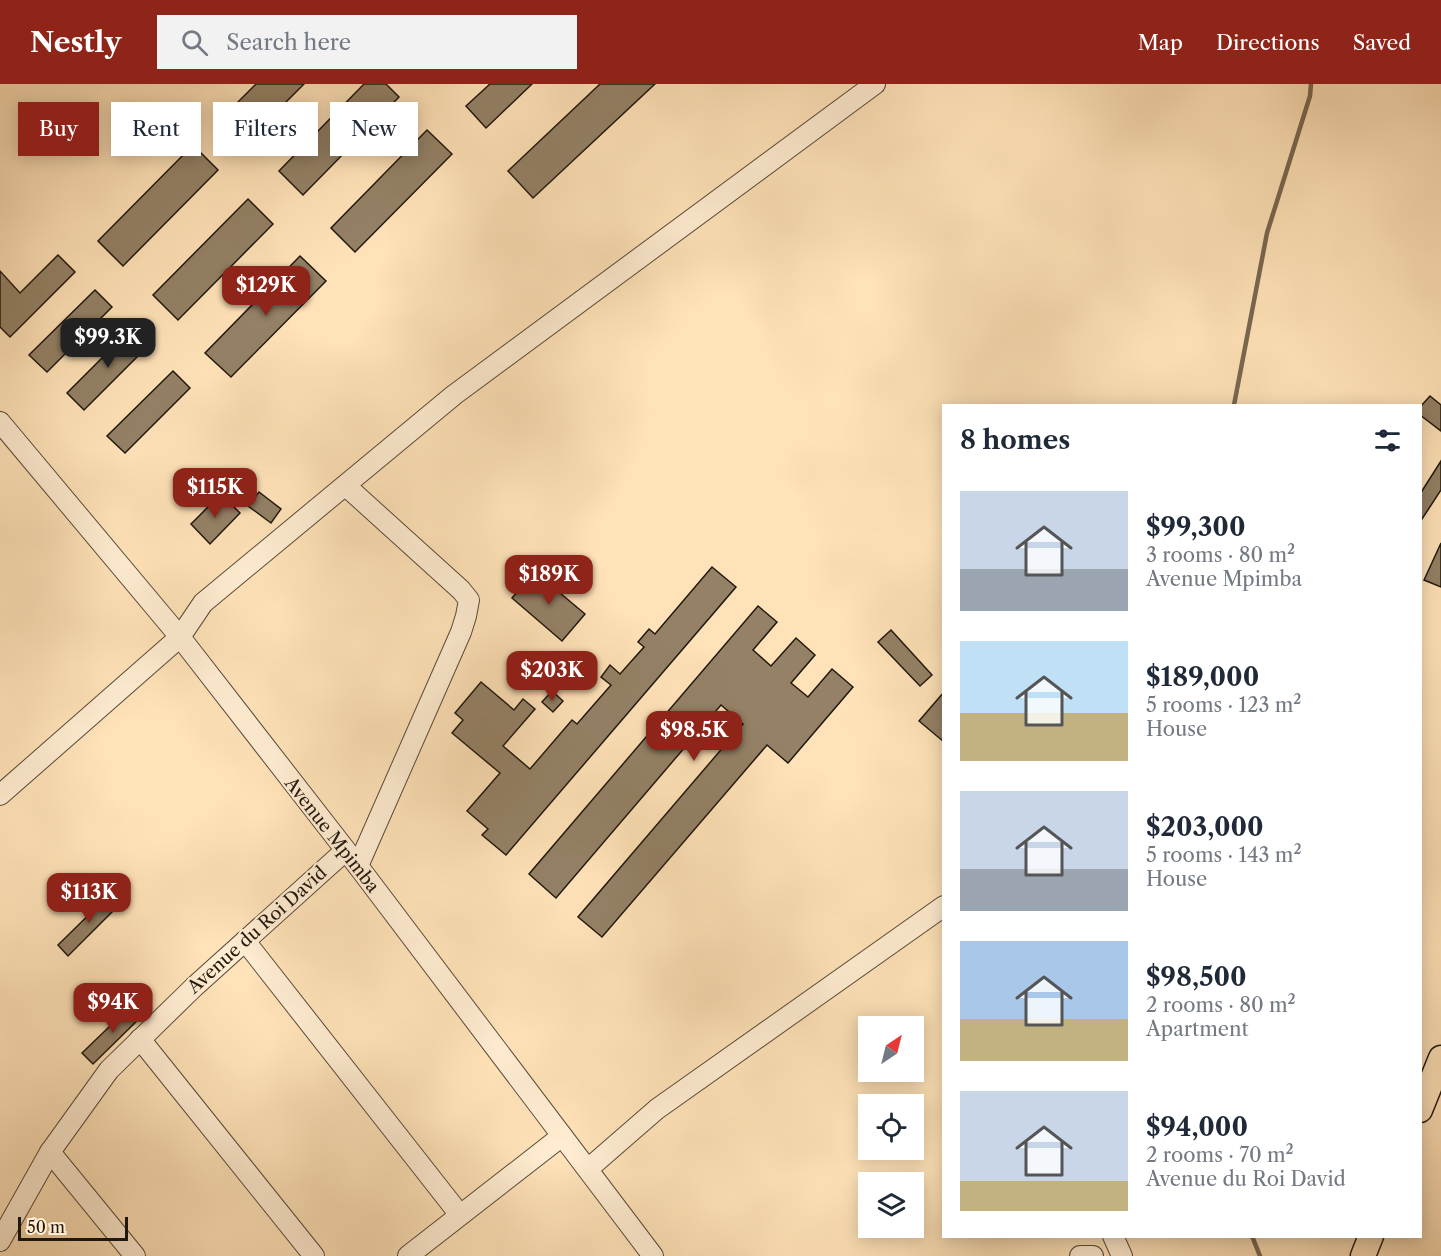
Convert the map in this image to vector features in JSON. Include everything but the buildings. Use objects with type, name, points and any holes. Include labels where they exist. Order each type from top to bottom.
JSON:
[{"type":"main road","points":[[1422,1105],[1441,1058]]},
{"type":"main road","points":[[1363,1256],[1370,1238]]},
{"type":"street","points":[[0,795],[180,637],[202,603],[346,486],[454,394],[875,84]]},
{"type":"street","name":"Avenue Mpimba","points":[[0,422],[180,637],[358,866],[653,1256]]},
{"type":"street","points":[[346,486],[469,600],[461,632],[358,866]]},
{"type":"street","name":"Avenue du Roi David","points":[[0,1241],[50,1152],[109,1070],[245,940],[345,851]]},
{"type":"street","points":[[588,1169],[657,1108],[942,907]]},
{"type":"street","points":[[245,940],[460,1215]]},
{"type":"street","points":[[140,1039],[314,1256]]},
{"type":"street","points":[[408,1256],[562,1136]]},
{"type":"street","points":[[50,1152],[135,1256]]},
{"type":"street","points":[[1114,1238],[1122,1256]]},
{"type":"street","points":[[1080,1256],[1092,1256]]},
{"type":"waterway","points":[[1234,404],[1267,233],[1310,96],[1311,84]]},
{"type":"waterway","points":[[1253,1238],[1260,1256]]}]
